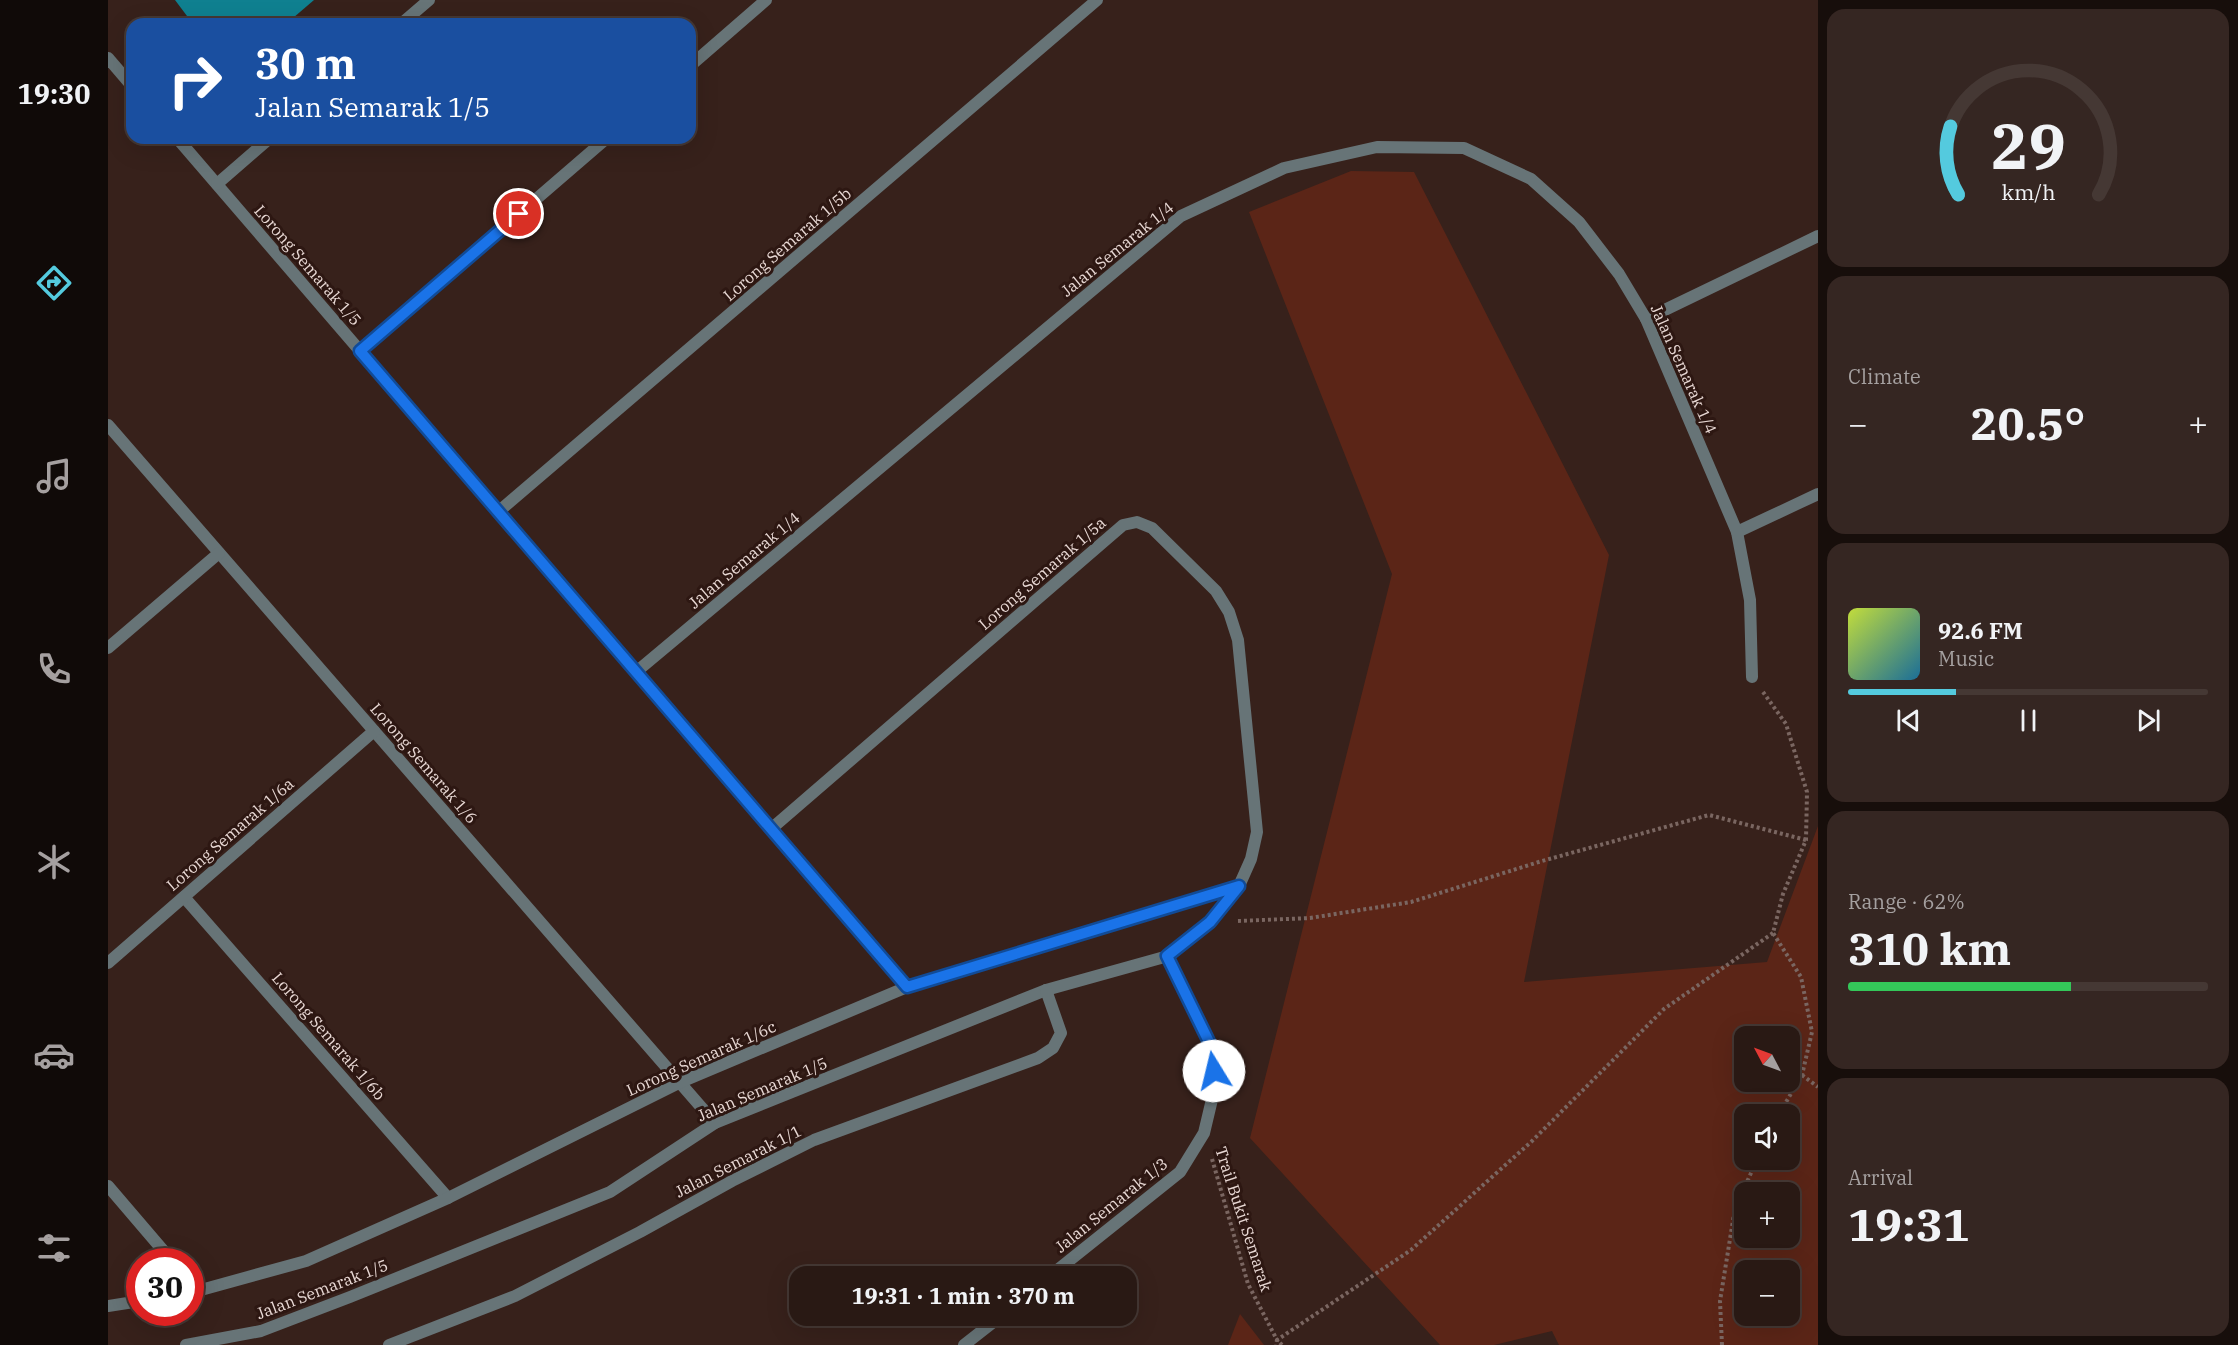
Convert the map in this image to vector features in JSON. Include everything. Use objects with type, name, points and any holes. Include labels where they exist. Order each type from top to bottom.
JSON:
[{"type":"street","points":[[408,18],[429,0]]},
{"type":"street","points":[[696,61],[766,0]]},
{"type":"street","name":"Lorong Semarak 1/5b","points":[[498,512],[1097,0]]},
{"type":"street","points":[[108,58],[126,79]]},
{"type":"street","name":"Lorong Semarak 1/5","points":[[182,144],[907,987]]},
{"type":"street","points":[[217,184],[263,144]]},
{"type":"street","points":[[360,351],[600,144]]},
{"type":"street","name":"Jalan Semarak 1/4","points":[[636,672],[1181,216],[1284,168],[1377,147],[1464,148],[1531,179],[1579,222],[1619,274],[1646,319],[1737,532],[1750,600],[1752,677]]},
{"type":"street","points":[[1646,319],[1818,236]]},
{"type":"street","name":"Lorong Semarak 1/6","points":[[108,425],[716,1123]]},
{"type":"street","points":[[1737,532],[1818,494]]},
{"type":"street","name":"Lorong Semarak 1/5a","points":[[771,829],[1122,525],[1137,522],[1152,528],[1216,591],[1229,612],[1238,640],[1257,832],[1251,859],[1239,886]]},
{"type":"street","points":[[108,648],[219,553]]},
{"type":"street","name":"Lorong Semarak 1/6a","points":[[108,963],[374,731]]},
{"type":"street","name":"Lorong Semarak 1/6c","points":[[204,1286],[306,1261],[448,1198],[681,1082],[907,987],[1239,886]]},
{"type":"street","name":"Jalan Semarak 1/5","points":[[186,1345],[261,1330],[350,1297],[610,1191],[716,1123],[1046,990],[1167,956],[1210,922],[1239,886]]},
{"type":"street","name":"Lorong Semarak 1/6b","points":[[184,897],[448,1198]]},
{"type":"street","name":"Jalan Semarak 1/3","points":[[1062,1266],[1180,1172],[1204,1133],[1214,1091],[1213,1050],[1167,956]]},
{"type":"street","name":"Jalan Semarak 1/1","points":[[389,1345],[515,1296],[814,1140],[1038,1058],[1053,1048],[1061,1034],[1046,990]]},
{"type":"street","points":[[108,1186],[161,1248]]},
{"type":"street","points":[[108,1306],[126,1303]]},
{"type":"street","points":[[964,1345],[988,1326]]},
{"type":"path","points":[[1276,1343],[1411,1250],[1532,1141],[1664,1009],[1773,933],[1783,894],[1806,840],[1807,792],[1786,724],[1752,677]]},
{"type":"path","points":[[1210,922],[1310,918],[1411,902],[1542,861],[1709,815],[1806,840]]},
{"type":"path","points":[[1773,933],[1801,977],[1812,1032],[1802,1075],[1785,1104]]},
{"type":"path","points":[[1802,1075],[1818,1087]]},
{"type":"path","name":"Trail Bukit Semarak","points":[[1204,1133],[1248,1284],[1276,1343],[1282,1345]]},
{"type":"path","points":[[1722,1345],[1720,1301],[1735,1208],[1752,1170]]},
{"type":"shaded area","points":[[1351,171],[1414,172],[1609,555],[1524,982],[1767,962],[1818,826],[1818,1345],[1559,1345],[1552,1331],[1494,1345],[1440,1345],[1250,1138],[1392,574],[1249,212]]},
{"type":"shaded area","points":[[1240,1314],[1264,1345],[1228,1345]]},
{"type":"water","points":[[175,0],[314,0],[293,18],[188,18]]},
{"type":"route","points":[[519,214],[360,351],[907,987],[1239,886],[1210,922],[1167,956],[1213,1050],[1214,1071]]}]
